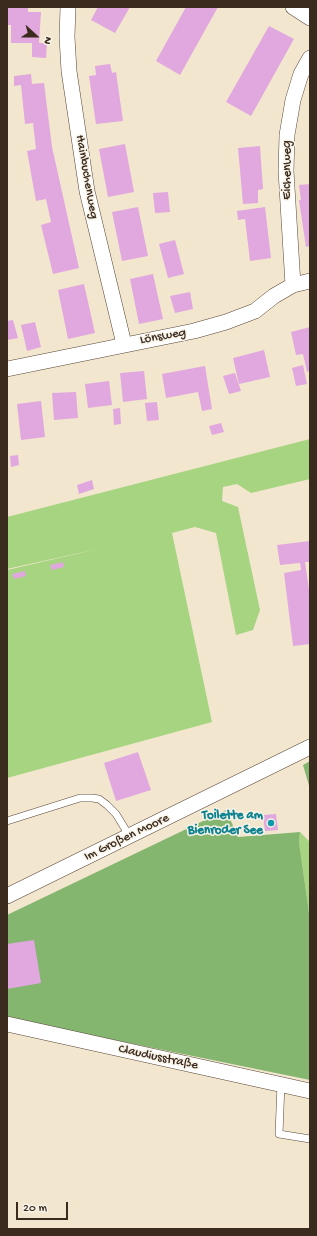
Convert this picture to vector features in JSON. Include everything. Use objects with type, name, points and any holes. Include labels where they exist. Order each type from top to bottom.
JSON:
[{"type":"street","name":"Hainbuchenweg","points":[[68,7],[67,36],[70,71],[87,190],[124,344]]},
{"type":"street","points":[[293,7],[310,18]]},
{"type":"street","name":"Eichenweg","points":[[293,285],[286,171],[287,135],[295,93],[301,74],[310,58]]},
{"type":"street","name":"Lönsweg","points":[[7,369],[124,344],[194,331],[226,322],[254,311],[274,296],[293,285],[310,281]]},
{"type":"street","name":"Im Großen Moore","points":[[7,896],[130,837],[310,747]]},
{"type":"street","name":"Claudiusstraße","points":[[7,1024],[310,1091]]},
{"type":"lane","points":[[7,821],[80,798],[92,798],[99,799],[111,809],[130,837]]},
{"type":"lane","points":[[281,1084],[279,1134],[310,1139]]},
{"type":"green space","points":[[310,439],[310,479],[251,493],[237,484],[223,487],[222,501],[238,507],[260,610],[253,630],[236,635],[216,533],[195,527],[172,533],[212,722],[7,778],[7,570],[102,548],[7,569],[7,517]]},
{"type":"green space","points":[[310,761],[310,789],[303,765]]},
{"type":"green space","points":[[226,810],[238,837],[300,832],[299,842],[310,920],[310,1080],[7,1018],[7,915]]},
{"type":"green space","points":[[300,832],[310,842],[310,920],[299,842]]},
{"type":"building","points":[[8,7],[28,7],[28,12],[41,12],[39,43],[47,43],[46,58],[32,57],[32,43],[11,43],[11,25],[7,25]]},
{"type":"building","points":[[98,7],[130,7],[115,33],[91,20]]},
{"type":"building","points":[[186,7],[218,7],[180,75],[156,61]]},
{"type":"building","points":[[269,26],[294,39],[251,116],[226,102]]},
{"type":"building","points":[[110,64],[112,73],[116,72],[123,121],[96,124],[89,76],[96,75],[95,66]]},
{"type":"building","points":[[31,74],[32,84],[44,83],[52,147],[79,268],[53,274],[41,225],[51,222],[46,199],[36,201],[27,151],[36,149],[33,123],[25,124],[21,85],[14,86],[14,76]]},
{"type":"building","points":[[125,144],[134,192],[108,197],[99,149]]},
{"type":"building","points":[[260,146],[263,189],[258,190],[258,203],[243,204],[238,148]]},
{"type":"building","points":[[310,184],[310,246],[306,247],[299,200],[301,200],[299,185]]},
{"type":"building","points":[[168,192],[170,212],[155,213],[153,193]]},
{"type":"building","points":[[138,207],[148,256],[122,261],[112,212]]},
{"type":"building","points":[[265,207],[271,258],[250,261],[245,219],[238,220],[237,211]]},
{"type":"building","points":[[175,240],[184,274],[168,278],[159,244]]},
{"type":"building","points":[[153,274],[163,319],[139,324],[130,279]]},
{"type":"building","points":[[84,284],[95,333],[68,339],[58,290]]},
{"type":"building","points":[[190,292],[193,309],[175,313],[170,296]]},
{"type":"building","points":[[13,320],[18,338],[7,340],[7,321]]},
{"type":"building","points":[[35,322],[41,347],[27,351],[21,325]]},
{"type":"building","points":[[310,327],[310,371],[307,372],[303,354],[296,355],[291,332]]},
{"type":"building","points":[[264,350],[270,377],[239,384],[233,358]]},
{"type":"building","points":[[303,365],[307,384],[296,386],[292,368]]},
{"type":"building","points":[[205,366],[212,409],[202,411],[198,392],[166,398],[162,374]]},
{"type":"building","points":[[144,371],[147,399],[123,402],[120,373]]},
{"type":"building","points":[[235,373],[241,391],[229,394],[223,376]]},
{"type":"building","points":[[109,381],[112,405],[88,408],[85,384]]},
{"type":"building","points":[[76,392],[78,418],[54,420],[52,393]]},
{"type":"building","points":[[41,401],[45,437],[21,440],[17,404]]},
{"type":"building","points":[[157,402],[159,420],[147,421],[145,403]]},
{"type":"building","points":[[120,408],[121,424],[114,425],[113,409]]},
{"type":"building","points":[[221,423],[224,432],[212,435],[209,426]]},
{"type":"building","points":[[18,455],[19,465],[11,467],[10,456]]},
{"type":"building","points":[[92,480],[94,489],[79,494],[77,485]]},
{"type":"building","points":[[310,541],[310,562],[305,562],[310,596],[310,644],[293,646],[284,573],[301,570],[300,563],[280,565],[277,545]]},
{"type":"building","points":[[63,562],[64,567],[52,570],[50,565]]},
{"type":"building","points":[[25,571],[26,576],[14,579],[12,574]]},
{"type":"building","points":[[138,752],[151,790],[116,801],[104,763]]},
{"type":"building","name":"Toilette am Bienroder See","points":[[276,814],[278,830],[265,831],[263,815]]},
{"type":"building","points":[[34,940],[41,983],[7,989],[7,944]]},
{"type":"place","name":"Toilette am Bienroder See","points":[[271,823]]}]
